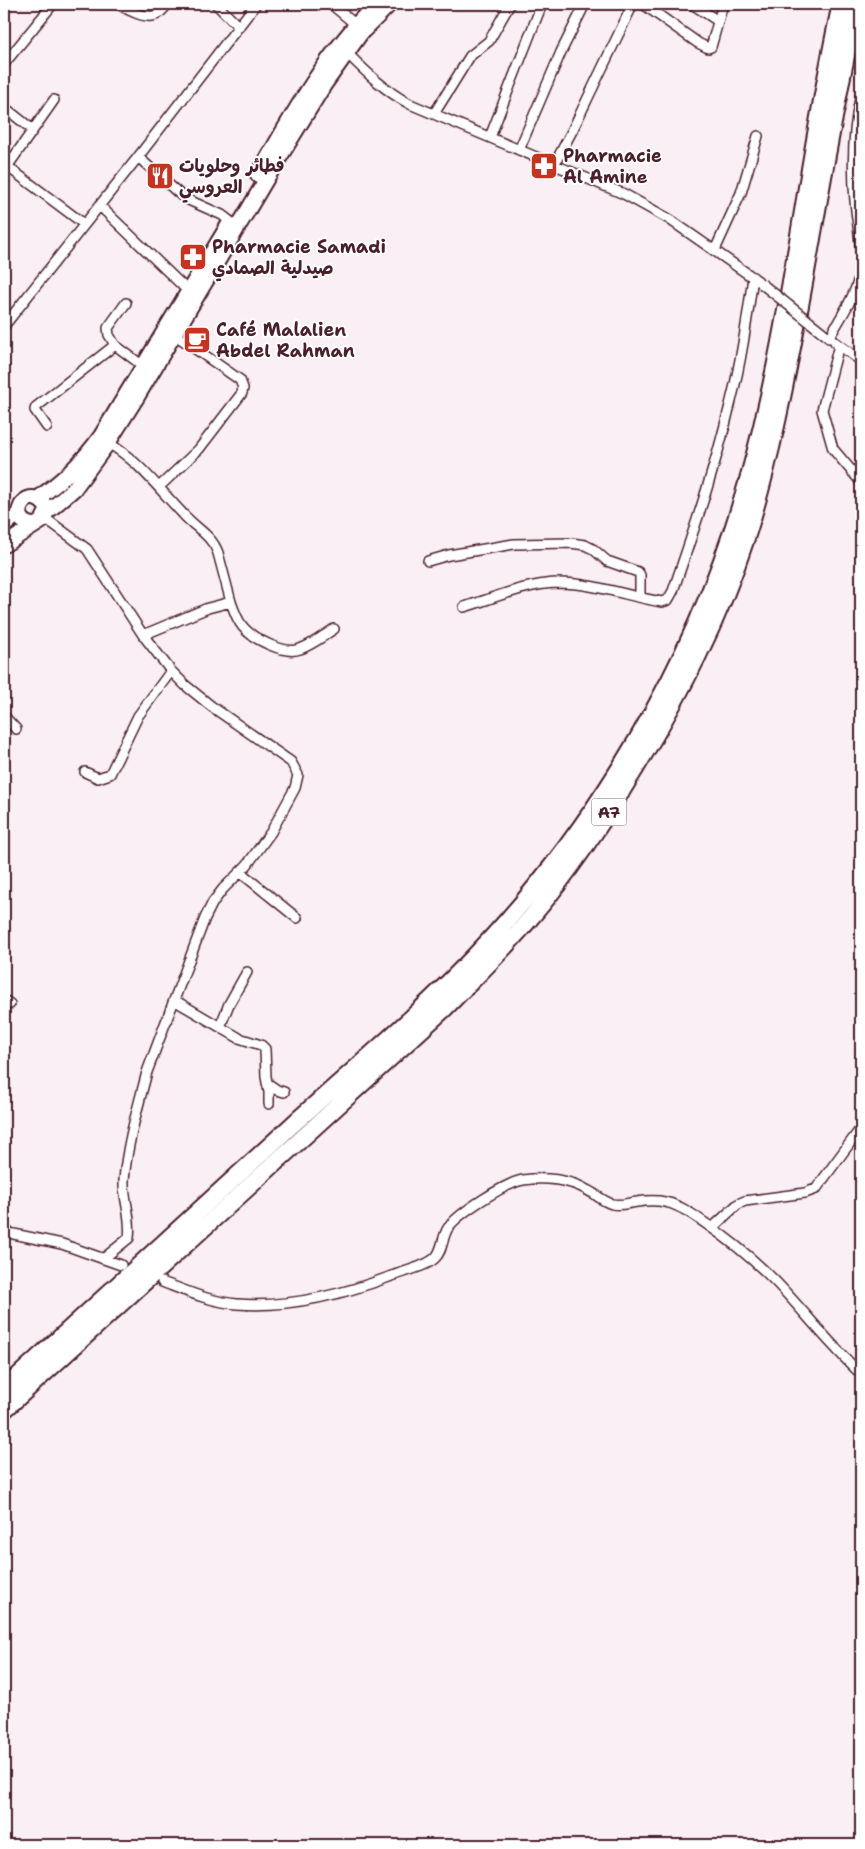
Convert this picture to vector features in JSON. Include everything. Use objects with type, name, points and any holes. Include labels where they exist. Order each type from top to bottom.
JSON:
[{"type":"highway","points":[[37,499],[66,478],[90,451],[116,413],[318,74],[355,24],[376,4]]},
{"type":"highway","points":[[4,545],[42,519],[74,489],[108,443],[298,126],[361,34],[390,4]]},
{"type":"highway","name":"A7","points":[[4,1389],[409,1021],[460,972],[516,911],[560,855],[602,795],[652,716],[713,586],[745,489],[764,422],[822,94],[841,4]]},
{"type":"highway","name":"A7","points":[[4,1410],[445,1008],[506,946],[533,915],[581,851],[613,805],[668,716],[701,652],[724,595],[746,539],[762,480],[781,408],[825,160],[857,4]]},
{"type":"highway","points":[[28,499],[37,499],[44,504],[42,519],[26,523],[22,520],[19,513],[21,504],[28,499]]},
{"type":"highway","points":[[4,526],[19,513]]},
{"type":"street","points":[[4,64],[53,4]]},
{"type":"street","points":[[118,4],[137,14],[156,16],[168,4]]},
{"type":"street","points":[[216,4],[239,27]]},
{"type":"street","points":[[4,326],[138,158],[256,4]]},
{"type":"street","points":[[331,4],[355,24]]},
{"type":"street","points":[[434,114],[470,56],[489,41],[510,4]]},
{"type":"street","points":[[490,137],[542,4]]},
{"type":"street","points":[[520,150],[561,52],[585,4]]},
{"type":"street","points":[[555,163],[633,4]]},
{"type":"street","points":[[643,4],[698,44],[708,48],[711,47],[723,4]]},
{"type":"street","points":[[692,4],[718,21]]},
{"type":"street","points":[[347,53],[392,95],[555,163],[636,200],[669,219],[753,277],[827,337],[861,361]]},
{"type":"street","points":[[827,337],[853,294],[860,274],[861,245],[855,202],[861,94]]},
{"type":"street","points":[[54,100],[6,166],[84,224]]},
{"type":"street","points":[[4,107],[33,130]]},
{"type":"street","points":[[715,250],[742,193],[758,136]]},
{"type":"street","points":[[138,158],[184,198],[222,215],[231,222]]},
{"type":"street","points":[[100,206],[188,291]]},
{"type":"street","points":[[464,607],[530,588],[556,583],[595,586],[665,601],[671,596],[695,528],[730,406],[744,341],[753,277]]},
{"type":"street","points":[[126,303],[108,328],[109,336],[115,345],[143,366]]},
{"type":"street","points":[[159,487],[199,449],[242,394],[244,388],[240,380],[174,334]]},
{"type":"street","points":[[47,427],[35,410],[36,407],[115,345]]},
{"type":"street","points":[[839,345],[822,410],[823,419],[833,449],[861,482]]},
{"type":"street","points":[[108,443],[118,449],[159,487],[183,515],[210,538],[216,546],[231,602],[244,629],[260,640],[288,651],[300,649],[334,629]]},
{"type":"street","points":[[42,519],[87,549],[143,635],[171,671],[211,706],[284,756],[296,768],[298,775],[298,781],[261,848],[223,888],[213,902],[202,925],[146,1072],[134,1123],[124,1182],[130,1218],[130,1238],[103,1259]]},
{"type":"street","points":[[428,560],[514,544],[580,544],[593,549],[607,561],[638,572],[640,576],[640,596]]},
{"type":"street","points":[[143,635],[208,608],[231,602]]},
{"type":"street","points":[[85,772],[98,778],[110,774],[138,716],[171,671]]},
{"type":"street","points":[[4,716],[16,728]]},
{"type":"street","points":[[240,872],[297,918]]},
{"type":"street","points":[[220,1028],[229,1004],[247,972]]},
{"type":"street","points":[[174,1000],[220,1028],[265,1049],[269,1104]]},
{"type":"street","points":[[267,1083],[277,1090],[284,1092]]},
{"type":"street","points":[[712,1228],[738,1204],[745,1201],[805,1193],[816,1189],[861,1128]]},
{"type":"street","points":[[162,1282],[197,1295],[235,1304],[273,1305],[317,1298],[382,1280],[425,1264],[435,1258],[447,1229],[453,1222],[484,1199],[512,1184],[522,1180],[537,1179],[565,1182],[588,1190],[612,1204],[651,1201],[665,1202],[677,1206],[712,1228],[773,1279],[861,1374]]},
{"type":"street","points":[[4,1232],[62,1244],[121,1265]]},
{"type":"place","name":"Pharmacie Al Amine","points":[[544,166]]},
{"type":"place","name":"فطائر وحلويات العروسي","points":[[160,176]]},
{"type":"place","name":"Pharmacie Samadi صيدلية الصمادي","points":[[193,257]]},
{"type":"place","name":"Café Malalien Abdel Rahman","points":[[197,340]]}]
